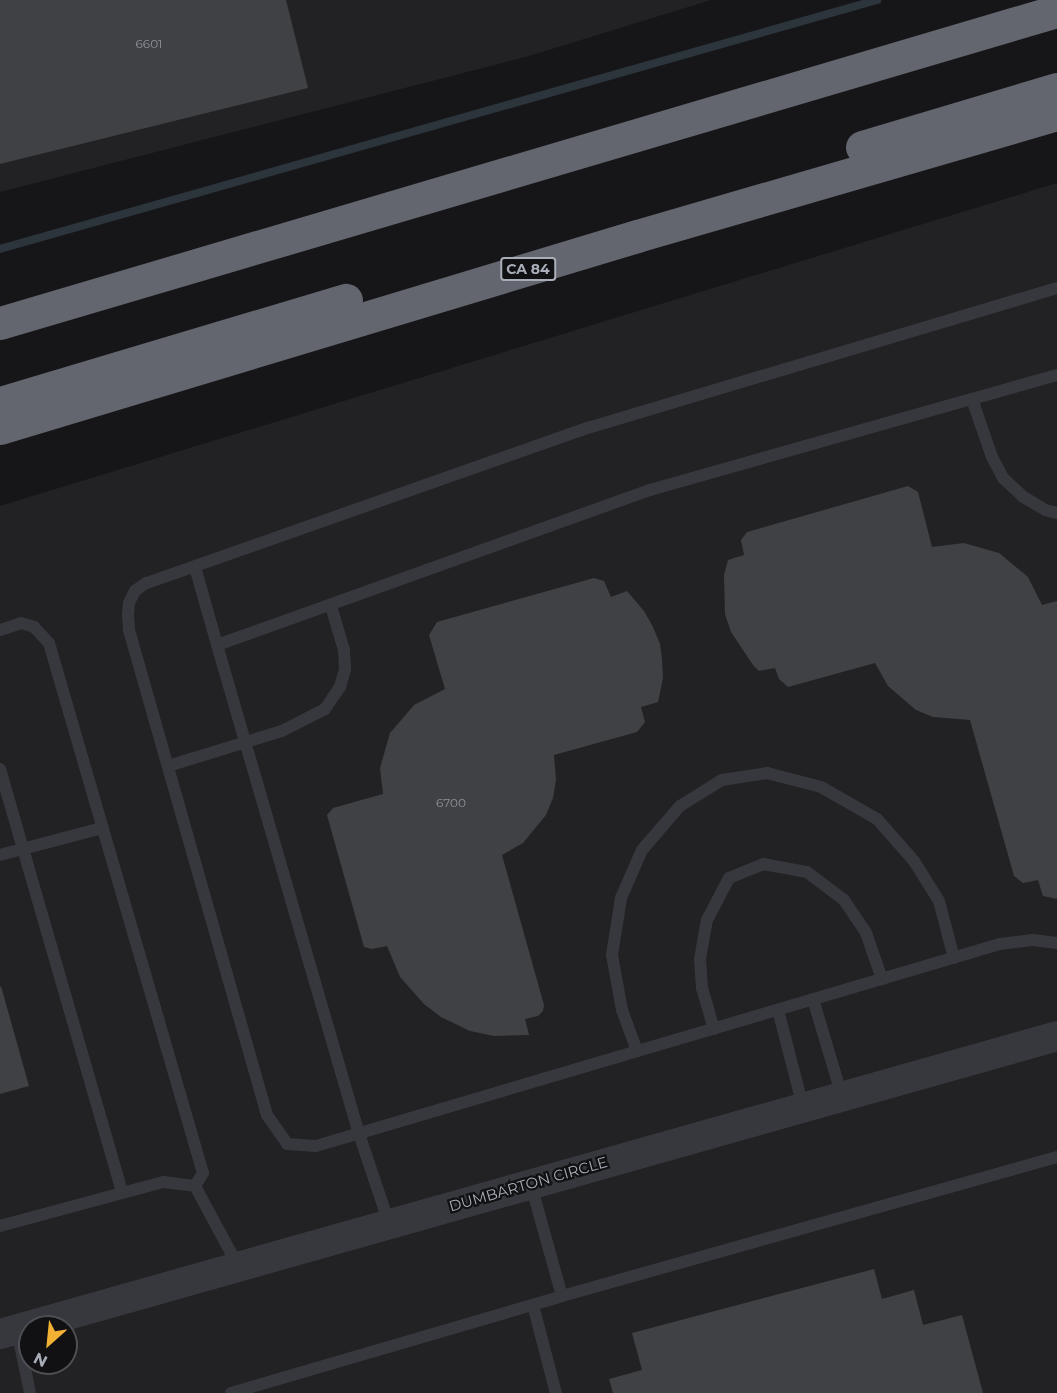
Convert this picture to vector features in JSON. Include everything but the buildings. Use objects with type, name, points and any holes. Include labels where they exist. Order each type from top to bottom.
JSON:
[{"type":"highway","points":[[0,323],[1057,11]]},
{"type":"highway","name":"CA 84","points":[[0,403],[1057,89]]},
{"type":"highway","name":"CA 84","points":[[0,428],[637,236],[1057,114]]},
{"type":"street","name":"DUMBARTON CIRCLE","points":[[8,1331],[530,1182],[1057,1036]]},
{"type":"lane","points":[[1057,288],[590,427],[146,583],[135,591],[129,609],[129,630],[267,1115],[287,1144],[316,1146],[359,1134],[1000,944],[1033,940],[1057,943]]},
{"type":"lane","points":[[217,645],[650,490],[1057,375]]},
{"type":"lane","points":[[972,399],[992,457],[1003,478],[1022,496],[1045,510],[1057,513]]},
{"type":"lane","points":[[195,567],[232,703],[246,744],[359,1134],[389,1223]]},
{"type":"lane","points":[[168,766],[246,744],[305,721],[325,709],[340,687],[345,669],[344,650],[331,606]]},
{"type":"lane","points":[[0,630],[21,623],[34,627],[49,643],[203,1173],[195,1186]]},
{"type":"lane","points":[[0,770],[122,1192]]},
{"type":"lane","points":[[637,1051],[622,1010],[612,955],[621,898],[642,850],[680,806],[722,780],[767,773],[821,787],[877,819],[914,861],[939,902],[954,958]]},
{"type":"lane","points":[[0,855],[102,828]]},
{"type":"lane","points":[[714,1029],[702,988],[700,959],[707,920],[729,878],[763,864],[807,872],[844,900],[866,933],[882,979]]},
{"type":"lane","points":[[813,999],[842,1096]]},
{"type":"lane","points":[[778,1010],[803,1107]]},
{"type":"lane","points":[[231,1393],[562,1296],[1057,1157]]},
{"type":"lane","points":[[0,1226],[163,1182],[195,1186]]},
{"type":"lane","points":[[530,1182],[562,1296]]},
{"type":"lane","points":[[195,1186],[238,1266]]},
{"type":"lane","points":[[533,1305],[556,1393]]},
{"type":"lane","points":[[8,1331],[30,1393]]},
{"type":"shaded area","points":[[0,0],[711,0],[529,56],[0,192]]},
{"type":"shaded area","points":[[1057,183],[1057,1393],[0,1393],[0,506]]},
{"type":"waterway","points":[[0,249],[877,0]]}]
